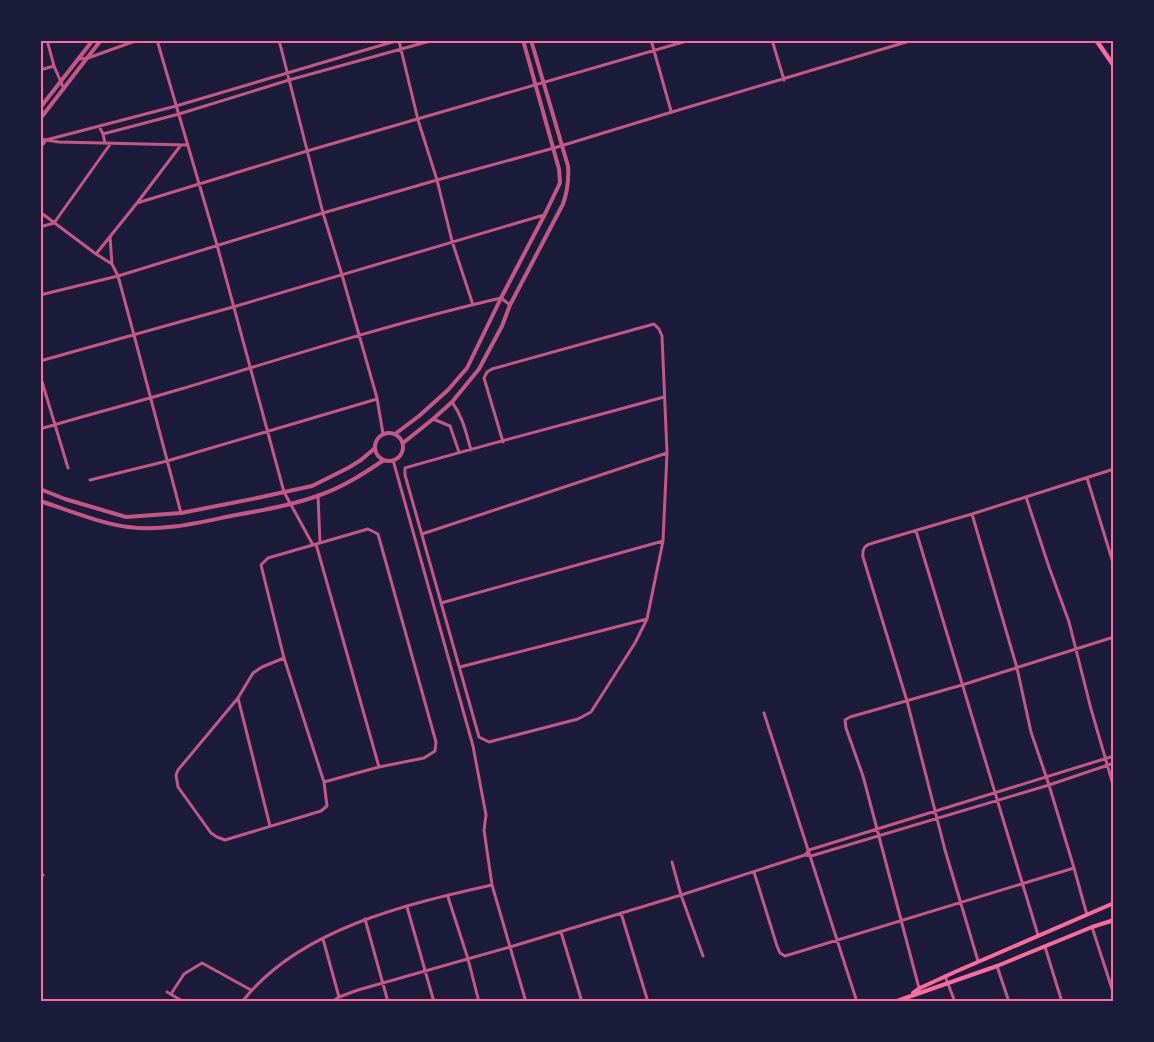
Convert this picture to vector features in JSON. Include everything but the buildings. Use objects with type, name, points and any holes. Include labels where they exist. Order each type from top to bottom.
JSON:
[{"type":"main road","points":[[1096,40],[1113,66]]},
{"type":"main road","points":[[894,1002],[978,961],[1113,904]]},
{"type":"main road","points":[[920,990],[948,984],[1113,920]]},
{"type":"street","points":[[47,40],[54,66],[64,89]]},
{"type":"street","points":[[40,108],[93,40]]},
{"type":"street","points":[[40,119],[101,40]]},
{"type":"street","points":[[79,59],[88,58],[138,40]]},
{"type":"street","points":[[157,40],[218,245],[284,492],[289,504],[316,544]]},
{"type":"street","points":[[279,40],[323,213],[377,398],[383,434]]},
{"type":"street","points":[[40,148],[46,140],[176,106],[399,40],[418,120],[437,180],[452,241],[473,305]]},
{"type":"street","points":[[103,134],[434,40]]},
{"type":"street","points":[[394,434],[448,390],[467,368],[560,183],[554,148],[523,40]]},
{"type":"street","points":[[403,443],[453,400],[479,369],[563,204],[568,189],[568,166],[531,40]]},
{"type":"street","points":[[651,40],[672,112]]},
{"type":"street","points":[[137,203],[307,151],[690,40]]},
{"type":"street","points":[[772,40],[784,80]]},
{"type":"street","points":[[894,40],[896,46]]},
{"type":"street","points":[[40,295],[118,276],[323,213],[554,148],[914,40]]},
{"type":"street","points":[[40,70],[54,66]]},
{"type":"street","points":[[99,126],[105,143]]},
{"type":"street","points":[[40,139],[59,142],[187,145]]},
{"type":"street","points":[[40,227],[54,223],[111,143]]},
{"type":"street","points":[[96,254],[181,145]]},
{"type":"street","points":[[40,212],[112,264]]},
{"type":"street","points":[[40,361],[546,214]]},
{"type":"street","points":[[110,237],[112,264],[118,276],[152,398],[181,513]]},
{"type":"street","points":[[501,298],[510,305]]},
{"type":"street","points":[[40,429],[152,398],[359,335],[501,298]]},
{"type":"street","points":[[503,442],[484,378],[487,372],[654,324],[659,329],[662,336],[666,453],[663,541],[647,620],[591,712],[578,719],[489,742],[479,737],[405,475],[405,468],[503,442],[664,398]]},
{"type":"street","points":[[40,375],[68,468]]},
{"type":"street","points":[[448,390],[462,420],[471,450]]},
{"type":"street","points":[[90,480],[167,461],[377,398]]},
{"type":"street","points":[[433,419],[450,426],[459,453]]},
{"type":"street","points":[[40,501],[128,527],[153,528],[184,525],[318,496],[355,479],[384,460],[397,459],[403,451],[403,443],[394,434],[383,434],[377,440],[375,448],[377,455],[384,460]]},
{"type":"street","points":[[40,489],[126,517],[181,513],[312,486],[361,460],[375,448]]},
{"type":"street","points":[[422,534],[666,453]]},
{"type":"street","points":[[393,460],[473,746],[486,815],[484,830],[492,885],[526,1002]]},
{"type":"street","points":[[978,961],[934,811],[907,701],[863,557],[864,548],[873,543],[1113,469]]},
{"type":"street","points":[[1087,478],[1113,566]]},
{"type":"street","points":[[318,496],[316,544],[379,767]]},
{"type":"street","points":[[1026,497],[1069,622],[1113,788]]},
{"type":"street","points":[[972,514],[1017,668],[1030,732],[1046,776],[1087,915]]},
{"type":"street","points":[[284,658],[253,673],[238,698],[176,775],[178,787],[212,833],[225,840],[321,811],[327,806],[324,782],[284,658],[261,565],[268,558],[368,529],[378,534],[436,742],[435,751],[424,758],[324,782]]},
{"type":"street","points":[[916,531],[1038,935]]},
{"type":"street","points":[[441,603],[663,541]]},
{"type":"street","points":[[459,667],[647,620]]},
{"type":"street","points":[[920,990],[863,776],[845,720],[1113,637]]},
{"type":"street","points":[[238,698],[270,826]]},
{"type":"street","points":[[764,713],[857,1002]]},
{"type":"street","points":[[805,855],[809,850],[1113,756]]},
{"type":"street","points":[[332,1002],[339,997],[561,932],[805,855],[811,856],[937,819],[1113,763]]},
{"type":"street","points":[[672,862],[702,956]]},
{"type":"street","points":[[754,872],[777,946],[783,956],[1074,868]]},
{"type":"street","points":[[242,1002],[251,990],[281,963],[365,919],[492,885]]},
{"type":"street","points":[[448,896],[479,1002]]},
{"type":"street","points":[[407,907],[434,1002]]},
{"type":"street","points":[[621,913],[648,1001],[643,1002]]},
{"type":"street","points":[[365,919],[388,1002]]},
{"type":"street","points":[[1092,927],[1113,995]]},
{"type":"street","points":[[561,932],[582,1002]]},
{"type":"street","points":[[323,939],[339,997]]},
{"type":"street","points":[[1046,947],[1062,1002]]},
{"type":"street","points":[[184,1002],[169,993],[184,974],[202,963],[251,990]]},
{"type":"street","points":[[997,966],[1009,1002]]},
{"type":"street","points":[[945,976],[955,1002]]}]
